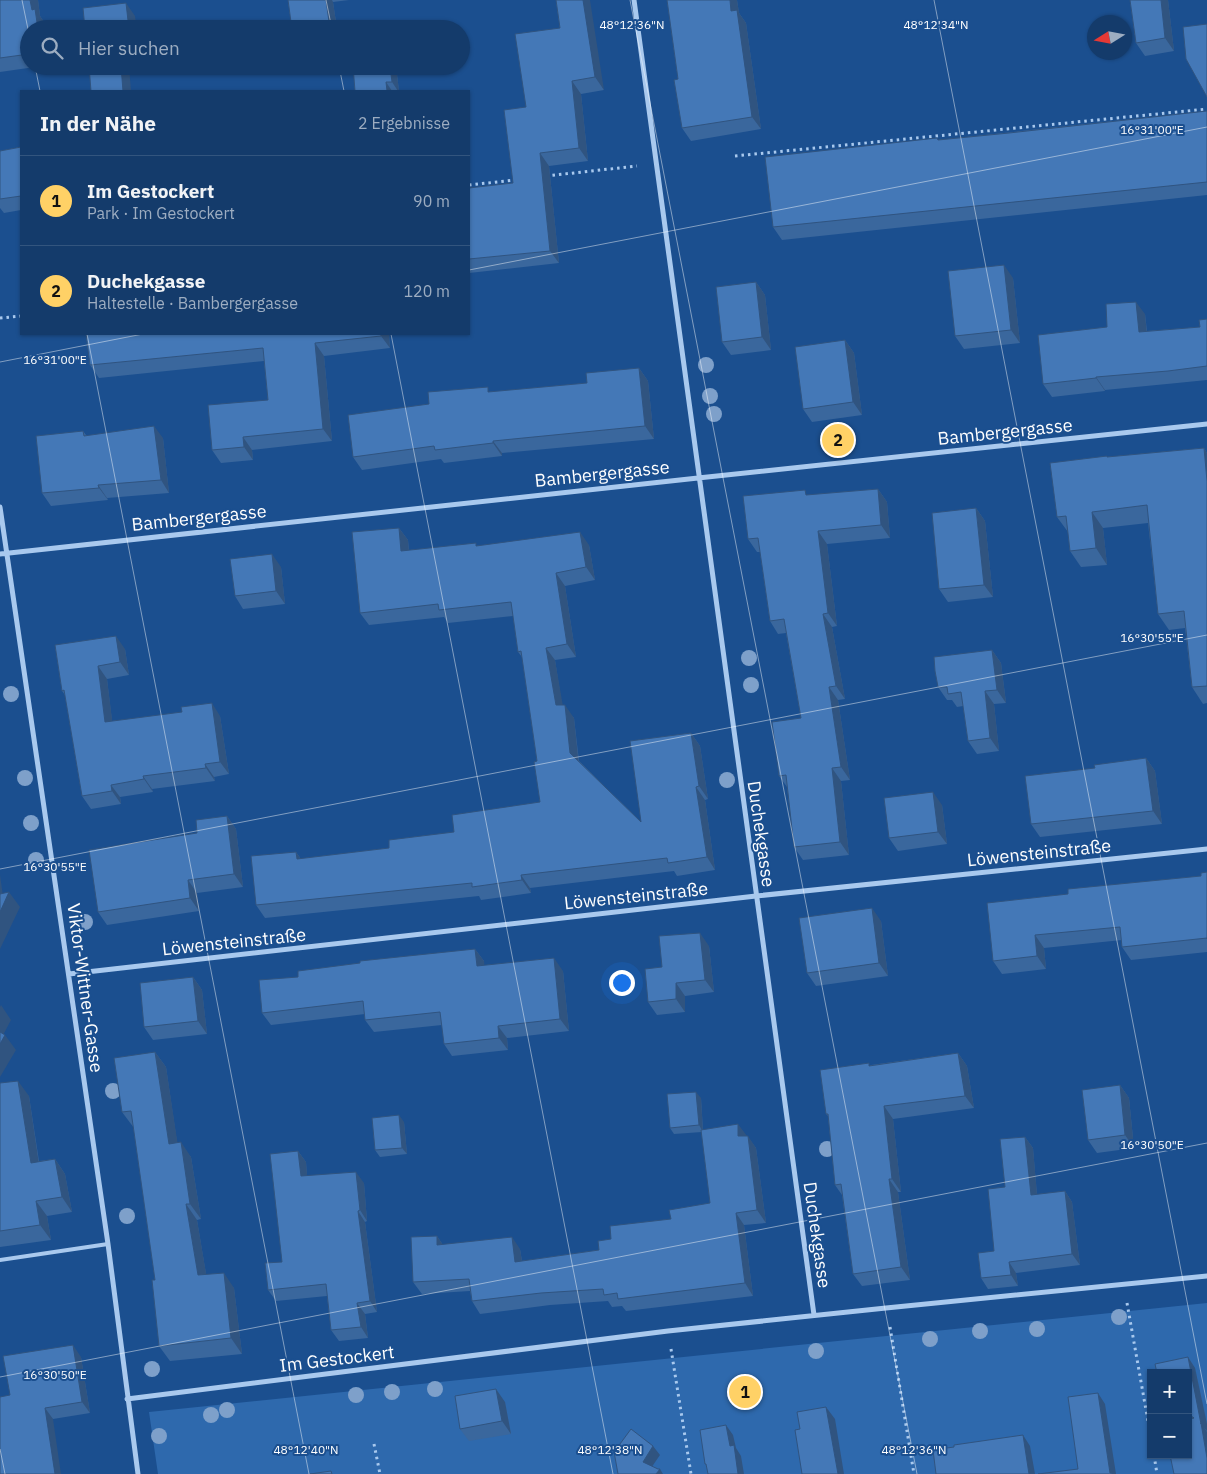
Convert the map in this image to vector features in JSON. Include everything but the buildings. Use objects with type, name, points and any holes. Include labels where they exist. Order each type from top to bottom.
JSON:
[{"type":"street","name":"Duchekgasse","points":[[634,0],[814,1315]]},
{"type":"street","name":"Bambergergasse","points":[[0,554],[1207,424]]},
{"type":"street","name":"Viktor-Wittner-Gasse","points":[[0,507],[108,1244],[138,1474]]},
{"type":"street","name":"Löwensteinstraße","points":[[69,974],[756,896],[1207,849]]},
{"type":"street","name":"Im Gestockert","points":[[127,1399],[814,1315],[1207,1276]]},
{"type":"lane","points":[[0,1260],[108,1244]]},
{"type":"path","points":[[735,156],[1207,109]]},
{"type":"path","points":[[538,177],[656,164]]},
{"type":"path","points":[[470,185],[518,180]]},
{"type":"path","points":[[0,318],[20,316]]},
{"type":"path","points":[[1124,1284],[1147,1415]]},
{"type":"path","points":[[886,1308],[914,1474]]},
{"type":"path","points":[[668,1332],[691,1474]]},
{"type":"path","points":[[374,1444],[380,1474]]},
{"type":"path","points":[[1155,1459],[1157,1474]]},
{"type":"shaded area","points":[[1207,1303],[1207,1474],[158,1474],[149,1412]]},
{"type":"place","name":"Duchekgasse","points":[[838,440]]},
{"type":"place","name":"Im Gestockert","points":[[745,1392]]}]
